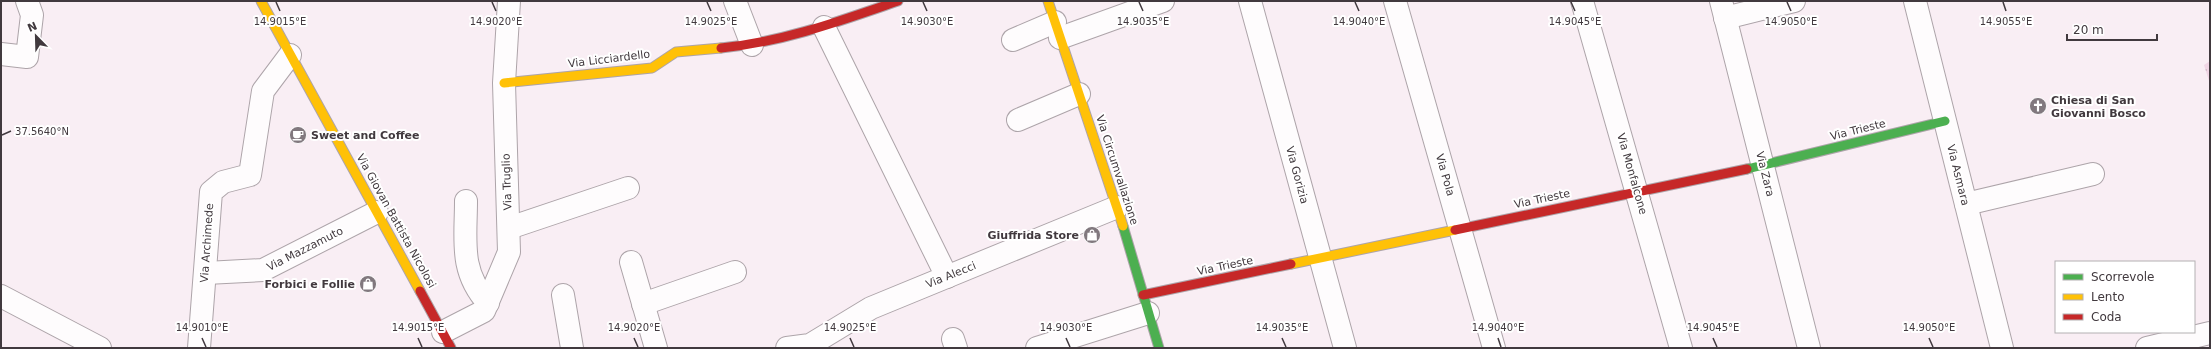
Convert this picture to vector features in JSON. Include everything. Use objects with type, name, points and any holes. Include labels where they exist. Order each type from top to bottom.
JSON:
[{"type":"street","points":[[1,54],[27,57],[32,15],[27,1]]},
{"type":"street","name":"Via Giovan Battista Nicolosi","points":[[261,1],[447,340]]},
{"type":"street","name":"Via Truglio","points":[[447,340],[484,311],[510,252],[504,83],[509,1]]},
{"type":"street","points":[[735,1],[752,45]]},
{"type":"street","name":"Via Licciardello","points":[[504,83],[652,68],[676,52],[752,45],[824,28],[898,1]]},
{"type":"street","name":"Via Circumvallazione","points":[[1048,1],[1118,207],[1158,348]]},
{"type":"street","points":[[1013,40],[1058,30],[1163,1]]},
{"type":"street","name":"Via Gorizia","points":[[1250,1],[1345,348]]},
{"type":"street","name":"Via Pola","points":[[1395,1],[1494,348]]},
{"type":"street","name":"Via Monfalcone","points":[[1582,1],[1681,348]]},
{"type":"street","points":[[1723,10],[1794,1]]},
{"type":"street","name":"Via Asmara","points":[[1915,1],[2002,348]]},
{"type":"street","name":"Via Zara","points":[[1723,10],[1809,348]]},
{"type":"street","points":[[824,28],[947,277]]},
{"type":"street","name":"Via Archimede","points":[[199,348],[206,273],[211,192],[223,182],[250,175],[263,91],[290,54]]},
{"type":"street","points":[[1018,120],[1079,94]]},
{"type":"street","name":"Via Trieste","points":[[1146,304],[1320,258],[1763,166],[1945,121]]},
{"type":"street","points":[[1966,204],[2093,174]]},
{"type":"street","points":[[509,228],[628,188]]},
{"type":"street","points":[[466,200],[465,262],[478,292],[488,303]]},
{"type":"street","name":"Via Alecci","points":[[787,348],[810,345],[871,308],[1118,207]]},
{"type":"street","name":"Via Mazzamuto","points":[[206,273],[263,270],[378,212]]},
{"type":"street","points":[[631,262],[656,348]]},
{"type":"street","points":[[643,304],[735,272]]},
{"type":"street","points":[[563,295],[572,348]]},
{"type":"street","points":[[1,296],[100,348]]},
{"type":"street","points":[[1036,348],[1146,304]]},
{"type":"street","points":[[2147,348],[2210,332]]},
{"type":"shaded area","points":[[2210,61],[2210,84],[2204,65]]},
{"type":"traffic: fast","points":[[1747,169],[1945,121]]},
{"type":"traffic: fast","points":[[1123,226],[1159,348]]},
{"type":"traffic: slow","points":[[261,1],[420,291]]},
{"type":"traffic: slow","points":[[1048,1],[1123,226]]},
{"type":"traffic: slow","points":[[504,83],[652,68],[676,52],[721,48]]},
{"type":"traffic: slow","points":[[1291,264],[1455,230]]},
{"type":"traffic: jam","points":[[721,48],[789,36],[898,1]]},
{"type":"traffic: jam","points":[[1455,230],[1747,169]]},
{"type":"traffic: jam","points":[[1143,295],[1291,264]]},
{"type":"traffic: jam","points":[[420,291],[451,348]]},
{"type":"place","name":"Chiesa di San Giovanni Bosco","points":[[2038,106]]},
{"type":"place","name":"Sweet and Coffee","points":[[298,135]]},
{"type":"place","name":"Giuffrida Store","points":[[1092,235]]},
{"type":"place","name":"Forbici e Follie","points":[[368,284]]}]
